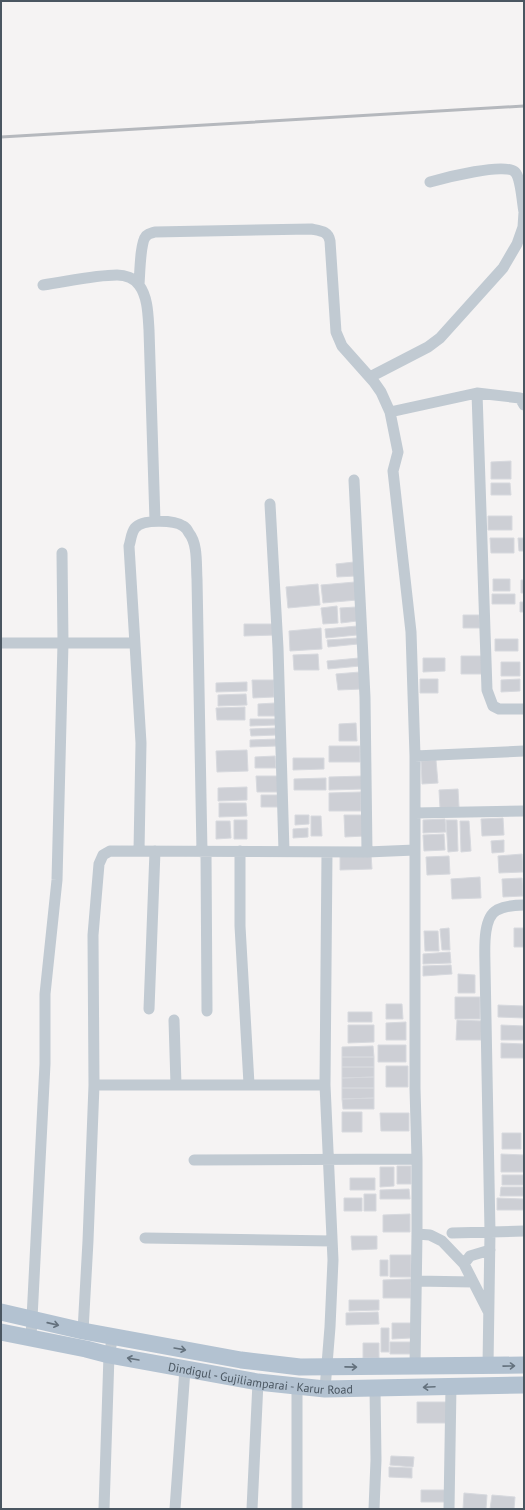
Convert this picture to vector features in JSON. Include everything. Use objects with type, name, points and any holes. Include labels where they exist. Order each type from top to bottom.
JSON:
[{"type":"main road","name":"Dindigul - Gujiliamparai - Karur Road","points":[[1,1312],[83,1331],[241,1360],[300,1367],[327,1366],[376,1368],[415,1366],[524,1366]]},
{"type":"main road","name":"Dindigul - Gujiliamparai - Karur Road","points":[[1,1332],[109,1355],[258,1382],[297,1387],[325,1389],[524,1385]]},
{"type":"street","points":[[370,377],[440,338],[503,268],[517,244],[524,227],[524,212],[518,177],[514,171],[509,169],[486,170],[430,182]]},
{"type":"street","points":[[155,522],[148,310],[139,284],[145,237],[155,232],[311,229],[324,231],[328,235],[330,241],[336,332],[342,346],[370,377],[381,392],[390,412],[398,452],[394,471],[411,632],[414,756],[415,1088],[417,1160],[415,1366]]},
{"type":"street","points":[[43,285],[118,275],[133,279],[139,284]]},
{"type":"street","points":[[390,412],[477,393],[520,398],[524,406]]},
{"type":"street","points":[[477,393],[486,690],[493,706],[499,709],[524,709]]},
{"type":"street","points":[[354,480],[365,697],[367,852]]},
{"type":"street","points":[[270,504],[278,648],[284,851]]},
{"type":"street","points":[[139,851],[141,743],[130,541],[136,528],[142,523],[173,523],[183,526],[190,534],[194,546],[197,579],[207,1011]]},
{"type":"street","points":[[31,1338],[46,994],[57,880],[63,643],[62,553]]},
{"type":"street","points":[[1,643],[135,642]]},
{"type":"street","points":[[414,756],[524,751]]},
{"type":"street","points":[[415,813],[524,811]]},
{"type":"street","points":[[83,1331],[94,1085],[93,935],[99,864],[103,855],[110,851],[367,852],[415,850]]},
{"type":"street","points":[[149,1009],[155,851]]},
{"type":"street","points":[[240,852],[240,926],[249,1084]]},
{"type":"street","points":[[325,1389],[333,1260],[330,1160],[325,1085],[327,852]]},
{"type":"street","points":[[488,1366],[490,1232],[485,974],[486,930],[490,916],[495,911],[509,906],[524,905]]},
{"type":"street","points":[[174,1020],[176,1085]]},
{"type":"street","points":[[94,1085],[325,1085]]},
{"type":"street","points":[[194,1160],[417,1160]]},
{"type":"street","points":[[452,1233],[524,1231]]},
{"type":"street","points":[[417,1234],[430,1235],[442,1241],[464,1264],[489,1313]]},
{"type":"street","points":[[145,1238],[332,1241]]},
{"type":"street","points":[[464,1264],[470,1256],[490,1250]]},
{"type":"street","points":[[416,1280],[473,1282]]},
{"type":"street","points":[[104,1509],[109,1355],[113,1336]]},
{"type":"street","points":[[175,1509],[185,1369]]},
{"type":"street","points":[[252,1509],[258,1382]]},
{"type":"street","points":[[449,1509],[451,1386]]},
{"type":"street","points":[[297,1387],[297,1509]]},
{"type":"street","points":[[374,1509],[376,1460],[375,1388]]},
{"type":"building","points":[[511,461],[511,479],[491,479],[491,462]]},
{"type":"building","points":[[491,483],[510,483],[511,495],[491,495]]},
{"type":"building","points":[[488,516],[512,516],[512,530],[488,530]]},
{"type":"building","points":[[490,538],[514,538],[514,553],[491,553]]},
{"type":"building","points":[[518,538],[524,538],[524,551],[519,551]]},
{"type":"building","points":[[354,562],[355,576],[337,577],[336,564]]},
{"type":"building","points":[[493,579],[510,579],[510,591],[493,591]]},
{"type":"building","points":[[521,580],[524,580],[524,593],[521,593]]},
{"type":"building","points":[[355,582],[357,600],[323,603],[321,585]]},
{"type":"building","points":[[318,584],[320,605],[288,608],[286,587]]},
{"type":"building","points":[[492,594],[515,594],[515,604],[492,604]]},
{"type":"building","points":[[520,602],[524,602],[524,612],[520,612]]},
{"type":"building","points":[[337,606],[338,623],[323,624],[321,608]]},
{"type":"building","points":[[356,607],[357,621],[341,623],[340,608]]},
{"type":"building","points":[[463,615],[479,615],[480,628],[463,628]]},
{"type":"building","points":[[244,624],[275,624],[276,635],[244,636]]},
{"type":"building","points":[[357,626],[357,635],[326,638],[325,629]]},
{"type":"building","points":[[321,628],[322,649],[290,651],[289,631]]},
{"type":"building","points":[[358,638],[358,644],[328,647],[327,640]]},
{"type":"building","points":[[495,639],[518,639],[518,651],[495,651]]},
{"type":"building","points":[[318,654],[319,670],[294,670],[293,655]]},
{"type":"building","points":[[461,656],[483,656],[483,674],[461,674]]},
{"type":"building","points":[[359,658],[360,666],[328,669],[327,661]]},
{"type":"building","points":[[423,658],[445,658],[445,671],[423,672]]},
{"type":"building","points":[[501,662],[520,662],[520,676],[501,676]]},
{"type":"building","points":[[360,672],[362,689],[338,690],[336,674]]},
{"type":"building","points":[[420,679],[438,679],[438,693],[420,693]]},
{"type":"building","points":[[520,679],[520,691],[501,692],[501,680]]},
{"type":"building","points":[[252,680],[274,680],[274,697],[253,698]]},
{"type":"building","points":[[247,682],[247,691],[216,692],[216,683]]},
{"type":"building","points":[[246,694],[247,705],[218,706],[218,695]]},
{"type":"building","points":[[275,703],[276,716],[258,716],[258,704]]},
{"type":"building","points":[[245,707],[245,720],[217,720],[216,708]]},
{"type":"building","points":[[250,719],[276,719],[276,725],[250,726]]},
{"type":"building","points":[[356,723],[357,741],[339,741],[339,724]]},
{"type":"building","points":[[277,728],[277,735],[251,736],[250,729]]},
{"type":"building","points":[[277,739],[277,746],[250,747],[250,740]]},
{"type":"building","points":[[329,746],[360,746],[360,762],[329,762]]},
{"type":"building","points":[[247,750],[248,771],[217,772],[216,751]]},
{"type":"building","points":[[275,756],[276,768],[255,768],[255,757]]},
{"type":"building","points":[[293,758],[324,758],[324,769],[293,770]]},
{"type":"building","points":[[436,760],[438,783],[422,784],[421,761]]},
{"type":"building","points":[[256,776],[278,776],[278,792],[257,792]]},
{"type":"building","points":[[364,776],[364,789],[329,790],[329,777]]},
{"type":"building","points":[[326,778],[326,790],[294,790],[294,779]]},
{"type":"building","points":[[247,787],[247,800],[218,801],[218,788]]},
{"type":"building","points":[[458,789],[459,807],[440,808],[439,790]]},
{"type":"building","points":[[361,792],[361,811],[329,811],[329,793]]},
{"type":"building","points":[[261,795],[278,795],[278,807],[261,807]]},
{"type":"building","points":[[219,803],[246,803],[247,816],[219,817]]},
{"type":"building","points":[[295,815],[309,815],[309,824],[295,825]]},
{"type":"building","points":[[344,815],[363,815],[364,836],[345,837]]},
{"type":"building","points":[[311,816],[321,816],[322,836],[311,836]]},
{"type":"building","points":[[503,818],[504,835],[482,836],[481,819]]},
{"type":"building","points":[[445,819],[446,832],[423,833],[423,820]]},
{"type":"building","points":[[234,820],[247,820],[247,839],[234,839]]},
{"type":"building","points":[[446,820],[457,820],[458,851],[448,852]]},
{"type":"building","points":[[216,821],[230,821],[231,838],[216,839]]},
{"type":"building","points":[[460,821],[469,821],[471,851],[461,852]]},
{"type":"building","points":[[308,828],[308,837],[293,838],[293,829]]},
{"type":"building","points":[[444,834],[445,850],[424,851],[423,835]]},
{"type":"building","points":[[504,840],[504,852],[492,853],[491,841]]},
{"type":"building","points":[[371,854],[372,869],[340,870],[340,855]]},
{"type":"building","points":[[522,854],[523,872],[499,873],[498,856]]},
{"type":"building","points":[[449,856],[450,874],[427,875],[426,857]]},
{"type":"building","points":[[480,877],[481,898],[452,899],[451,879]]},
{"type":"building","points":[[522,878],[523,896],[503,897],[502,879]]},
{"type":"building","points":[[449,928],[450,950],[442,950],[440,929]]},
{"type":"building","points":[[514,928],[524,928],[524,947],[514,947]]},
{"type":"building","points":[[424,931],[438,931],[439,951],[425,951]]},
{"type":"building","points":[[450,952],[451,963],[423,964],[423,954]]},
{"type":"building","points":[[451,965],[452,974],[423,976],[423,966]]},
{"type":"building","points":[[458,974],[475,975],[475,993],[458,993]]},
{"type":"building","points":[[455,997],[480,997],[480,1019],[455,1019]]},
{"type":"building","points":[[386,1004],[402,1004],[403,1019],[386,1019]]},
{"type":"building","points":[[498,1005],[524,1006],[524,1018],[498,1017]]},
{"type":"building","points":[[348,1012],[372,1012],[372,1022],[348,1022]]},
{"type":"building","points":[[457,1020],[482,1021],[481,1040],[456,1040]]},
{"type":"building","points":[[406,1022],[406,1040],[386,1040],[386,1023]]},
{"type":"building","points":[[348,1025],[374,1025],[374,1042],[348,1043]]},
{"type":"building","points":[[501,1025],[524,1026],[524,1040],[501,1040]]},
{"type":"building","points":[[501,1043],[524,1044],[524,1058],[501,1058]]},
{"type":"building","points":[[378,1045],[406,1045],[406,1062],[378,1062]]},
{"type":"building","points":[[373,1046],[374,1057],[342,1057],[342,1047]]},
{"type":"building","points":[[342,1057],[374,1057],[374,1067],[342,1067]]},
{"type":"building","points":[[386,1066],[408,1066],[408,1087],[386,1087]]},
{"type":"building","points":[[342,1067],[374,1067],[374,1077],[342,1078]]},
{"type":"building","points":[[374,1077],[374,1088],[342,1088],[342,1078]]},
{"type":"building","points":[[342,1088],[374,1088],[374,1098],[342,1099]]},
{"type":"building","points":[[374,1098],[374,1109],[343,1109],[342,1099]]},
{"type":"building","points":[[342,1112],[362,1112],[362,1132],[342,1132]]},
{"type":"building","points":[[380,1113],[409,1113],[409,1131],[381,1131]]},
{"type":"building","points":[[502,1133],[521,1133],[521,1149],[502,1149]]},
{"type":"building","points":[[501,1154],[524,1155],[524,1172],[501,1172]]},
{"type":"building","points":[[397,1166],[411,1166],[411,1184],[397,1184]]},
{"type":"building","points":[[380,1167],[394,1167],[394,1186],[380,1187]]},
{"type":"building","points":[[502,1175],[524,1175],[524,1185],[502,1185]]},
{"type":"building","points":[[350,1178],[375,1178],[375,1190],[350,1190]]},
{"type":"building","points":[[501,1187],[524,1187],[524,1196],[500,1196]]},
{"type":"building","points":[[409,1189],[410,1199],[380,1199],[380,1190]]},
{"type":"building","points":[[364,1194],[376,1194],[376,1211],[364,1211]]},
{"type":"building","points":[[344,1198],[362,1198],[362,1211],[344,1211]]},
{"type":"building","points":[[497,1198],[524,1199],[524,1210],[497,1210]]},
{"type":"building","points":[[410,1214],[410,1232],[383,1232],[383,1215]]},
{"type":"building","points":[[351,1236],[377,1236],[377,1249],[352,1250]]},
{"type":"building","points":[[390,1255],[411,1255],[411,1277],[390,1277]]},
{"type":"building","points":[[380,1260],[388,1260],[388,1276],[380,1276]]},
{"type":"building","points":[[411,1279],[411,1298],[383,1298],[383,1280]]},
{"type":"building","points":[[349,1300],[379,1300],[379,1310],[349,1311]]},
{"type":"building","points":[[378,1312],[379,1324],[346,1325],[346,1313]]},
{"type":"building","points":[[392,1323],[411,1323],[411,1338],[392,1339]]},
{"type":"building","points":[[381,1328],[389,1328],[389,1352],[381,1352]]},
{"type":"building","points":[[390,1342],[411,1342],[412,1354],[390,1354]]},
{"type":"building","points":[[363,1343],[379,1343],[379,1358],[363,1358]]},
{"type":"building","points":[[417,1402],[449,1402],[449,1423],[417,1423]]},
{"type":"building","points":[[391,1456],[414,1457],[413,1467],[390,1465]]},
{"type":"building","points":[[389,1467],[412,1468],[412,1478],[389,1477]]},
{"type":"building","points":[[421,1490],[446,1490],[446,1502],[421,1502]]},
{"type":"building","points":[[464,1493],[487,1495],[486,1509],[463,1509]]},
{"type":"building","points":[[492,1495],[515,1497],[514,1509],[490,1509]]},
{"type":"railway","points":[[1,137],[524,106]]}]
